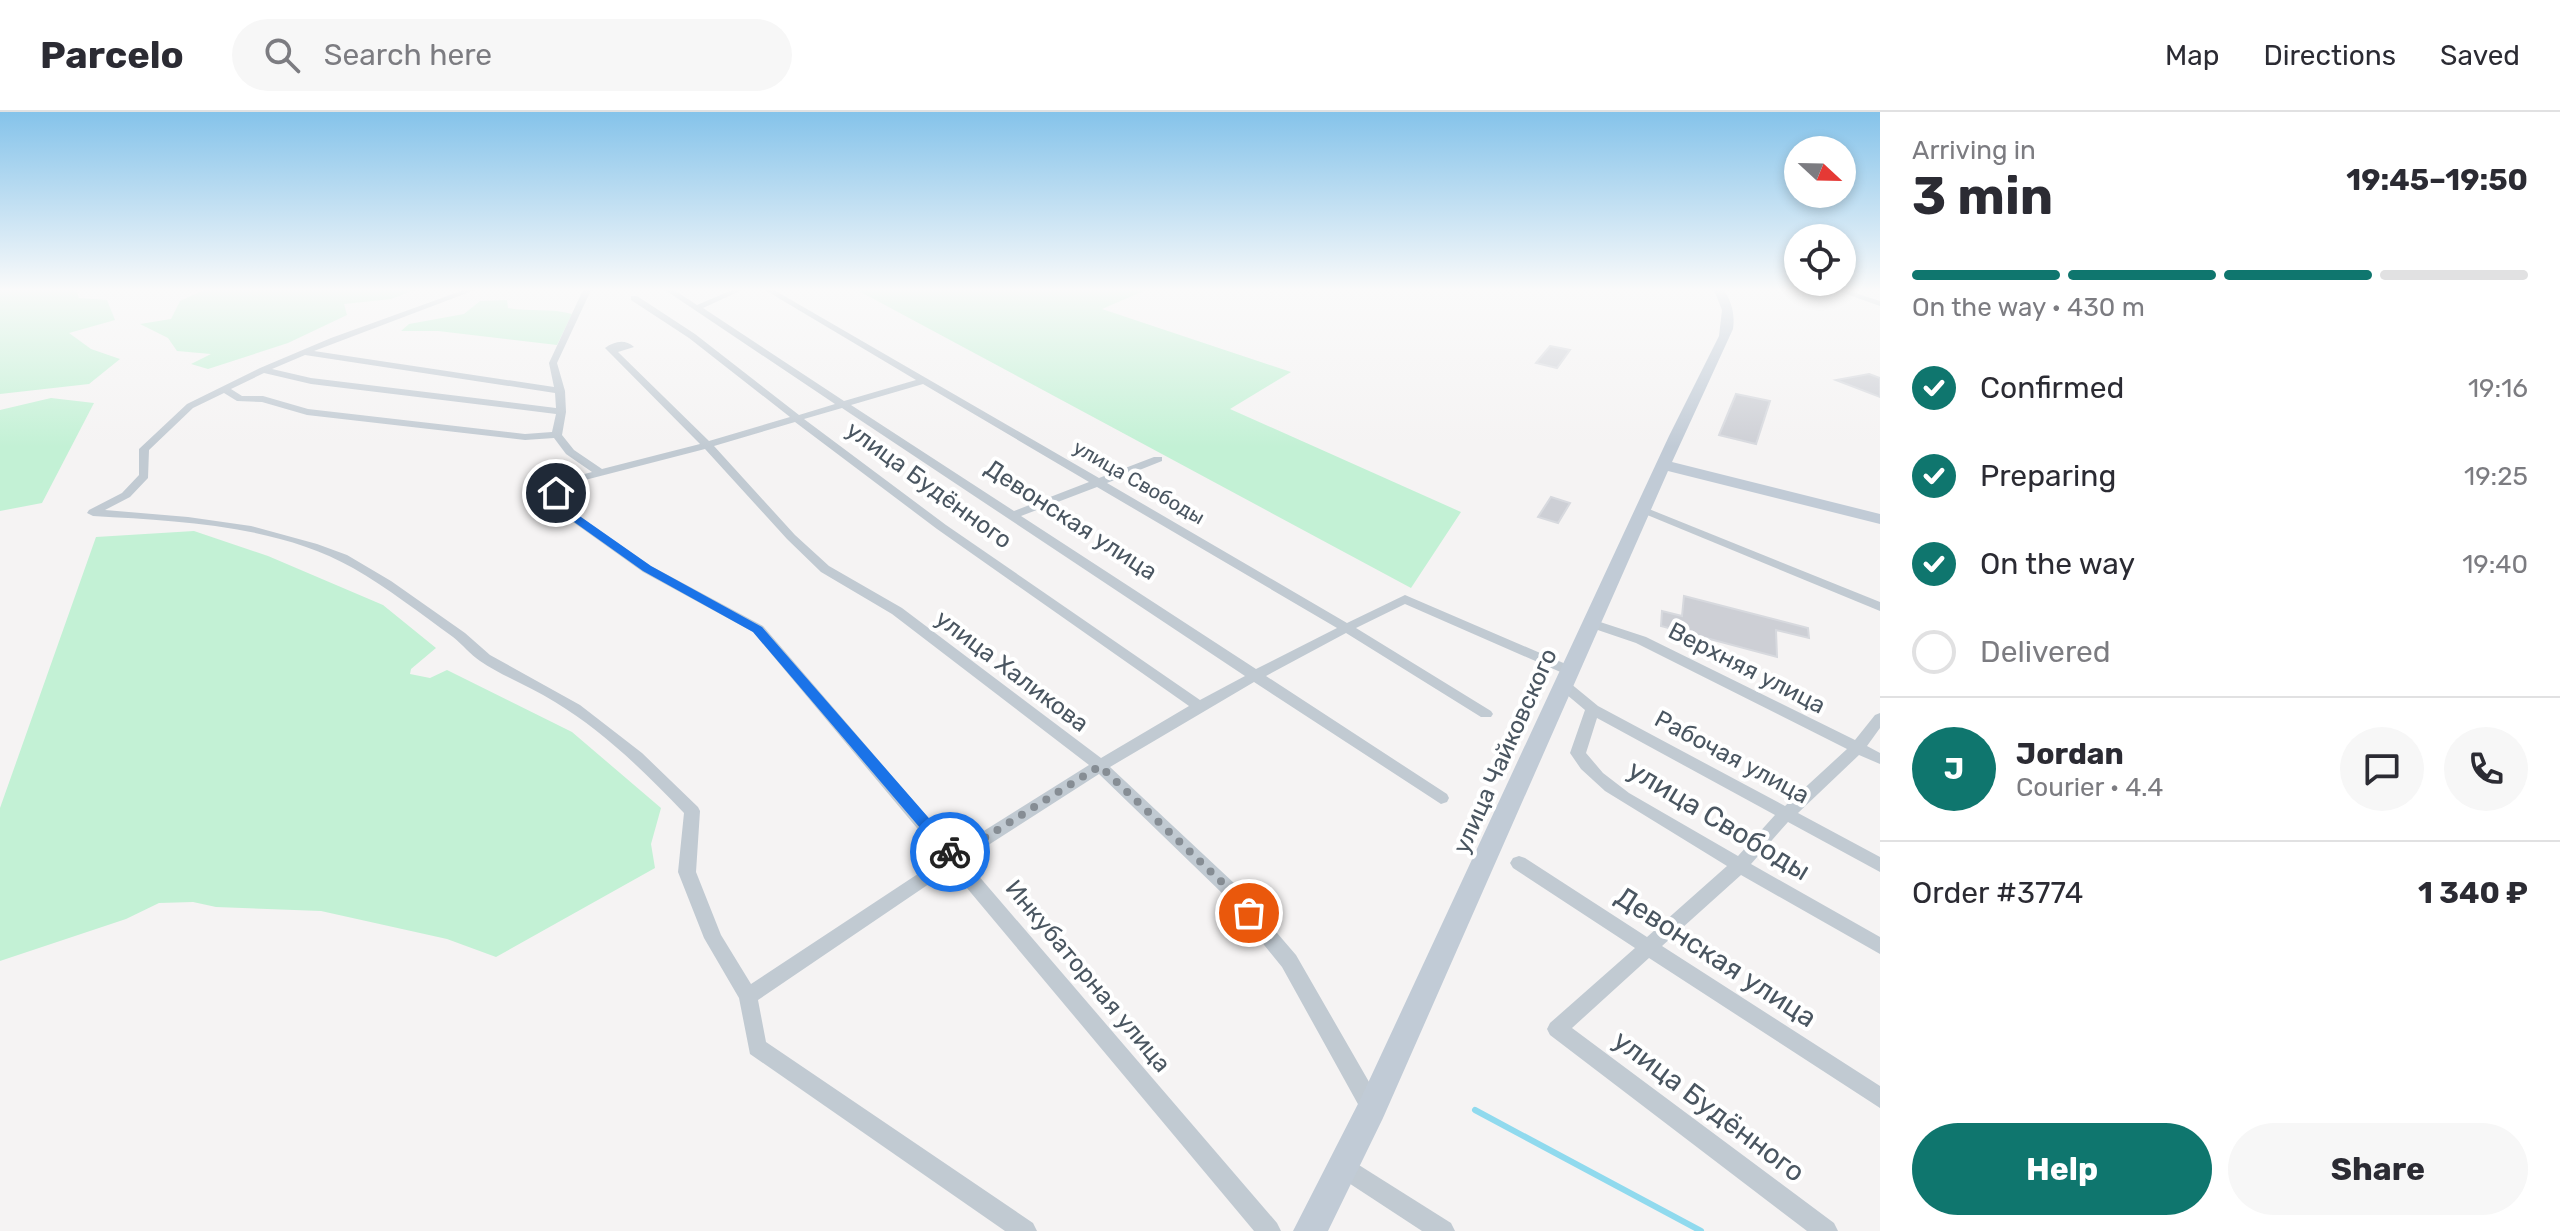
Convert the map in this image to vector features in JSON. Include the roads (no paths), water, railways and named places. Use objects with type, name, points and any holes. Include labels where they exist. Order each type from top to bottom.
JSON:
[{"type":"main road","name":"улица Чайковского","points":[[1310,1231],[1372,1108],[1591,623],[1723,342]]},
{"type":"main road","points":[[1664,465],[1880,519]]},
{"type":"street","points":[[333,342],[263,370],[190,406],[144,449],[144,476],[126,495],[93,513],[182,517],[281,537],[345,559],[460,636],[475,653],[574,707],[666,784],[692,811],[687,872],[713,938],[748,996],[757,1047],[1025,1231]]},
{"type":"street","points":[[563,342],[553,363],[560,391],[561,412],[557,435],[570,452],[601,473]]},
{"type":"street","name":"улица Будённого","points":[[700,342],[795,419],[949,535],[1199,706]]},
{"type":"street","name":"Девонская улица","points":[[750,342],[1441,798]]},
{"type":"street","name":"улица Свободы","points":[[857,342],[1345,627],[1486,714]]},
{"type":"street","name":"улица Халикова","points":[[609,348],[825,569],[897,611],[1100,766],[1229,889],[1289,961],[1372,1108]]},
{"type":"street","points":[[305,353],[560,391]]},
{"type":"street","points":[[263,370],[311,381],[561,412]]},
{"type":"street","name":"Инкубаторная улица","points":[[922,381],[707,445],[581,478],[556,493],[556,505],[647,569],[758,629],[1269,1231]]},
{"type":"street","points":[[225,390],[240,399],[263,399],[307,412],[525,437],[557,435]]},
{"type":"street","points":[[1015,515],[1158,459]]},
{"type":"street","points":[[1644,510],[1880,607]]},
{"type":"street","name":"Рабочая улица","points":[[748,996],[954,857],[1199,706],[1255,673],[1405,599],[1568,678],[1593,709],[1880,865]]},
{"type":"street","name":"Верхняя улица","points":[[1591,623],[1641,640],[1880,759]]},
{"type":"street","name":"улица Свободы","points":[[1593,709],[1578,753],[1587,768],[1624,796],[1739,866],[1880,946]]},
{"type":"street","points":[[1650,946],[1739,866],[1786,814],[1857,748],[1880,718]]},
{"type":"street","name":"Девонская улица","points":[[1519,863],[1880,1098]]},
{"type":"street","name":"улица Будённого","points":[[1650,946],[1557,1029],[1826,1231]]},
{"type":"street","points":[[1343,1166],[1443,1231]]},
{"type":"waterway","points":[[1475,1110],[1701,1231]]}]
